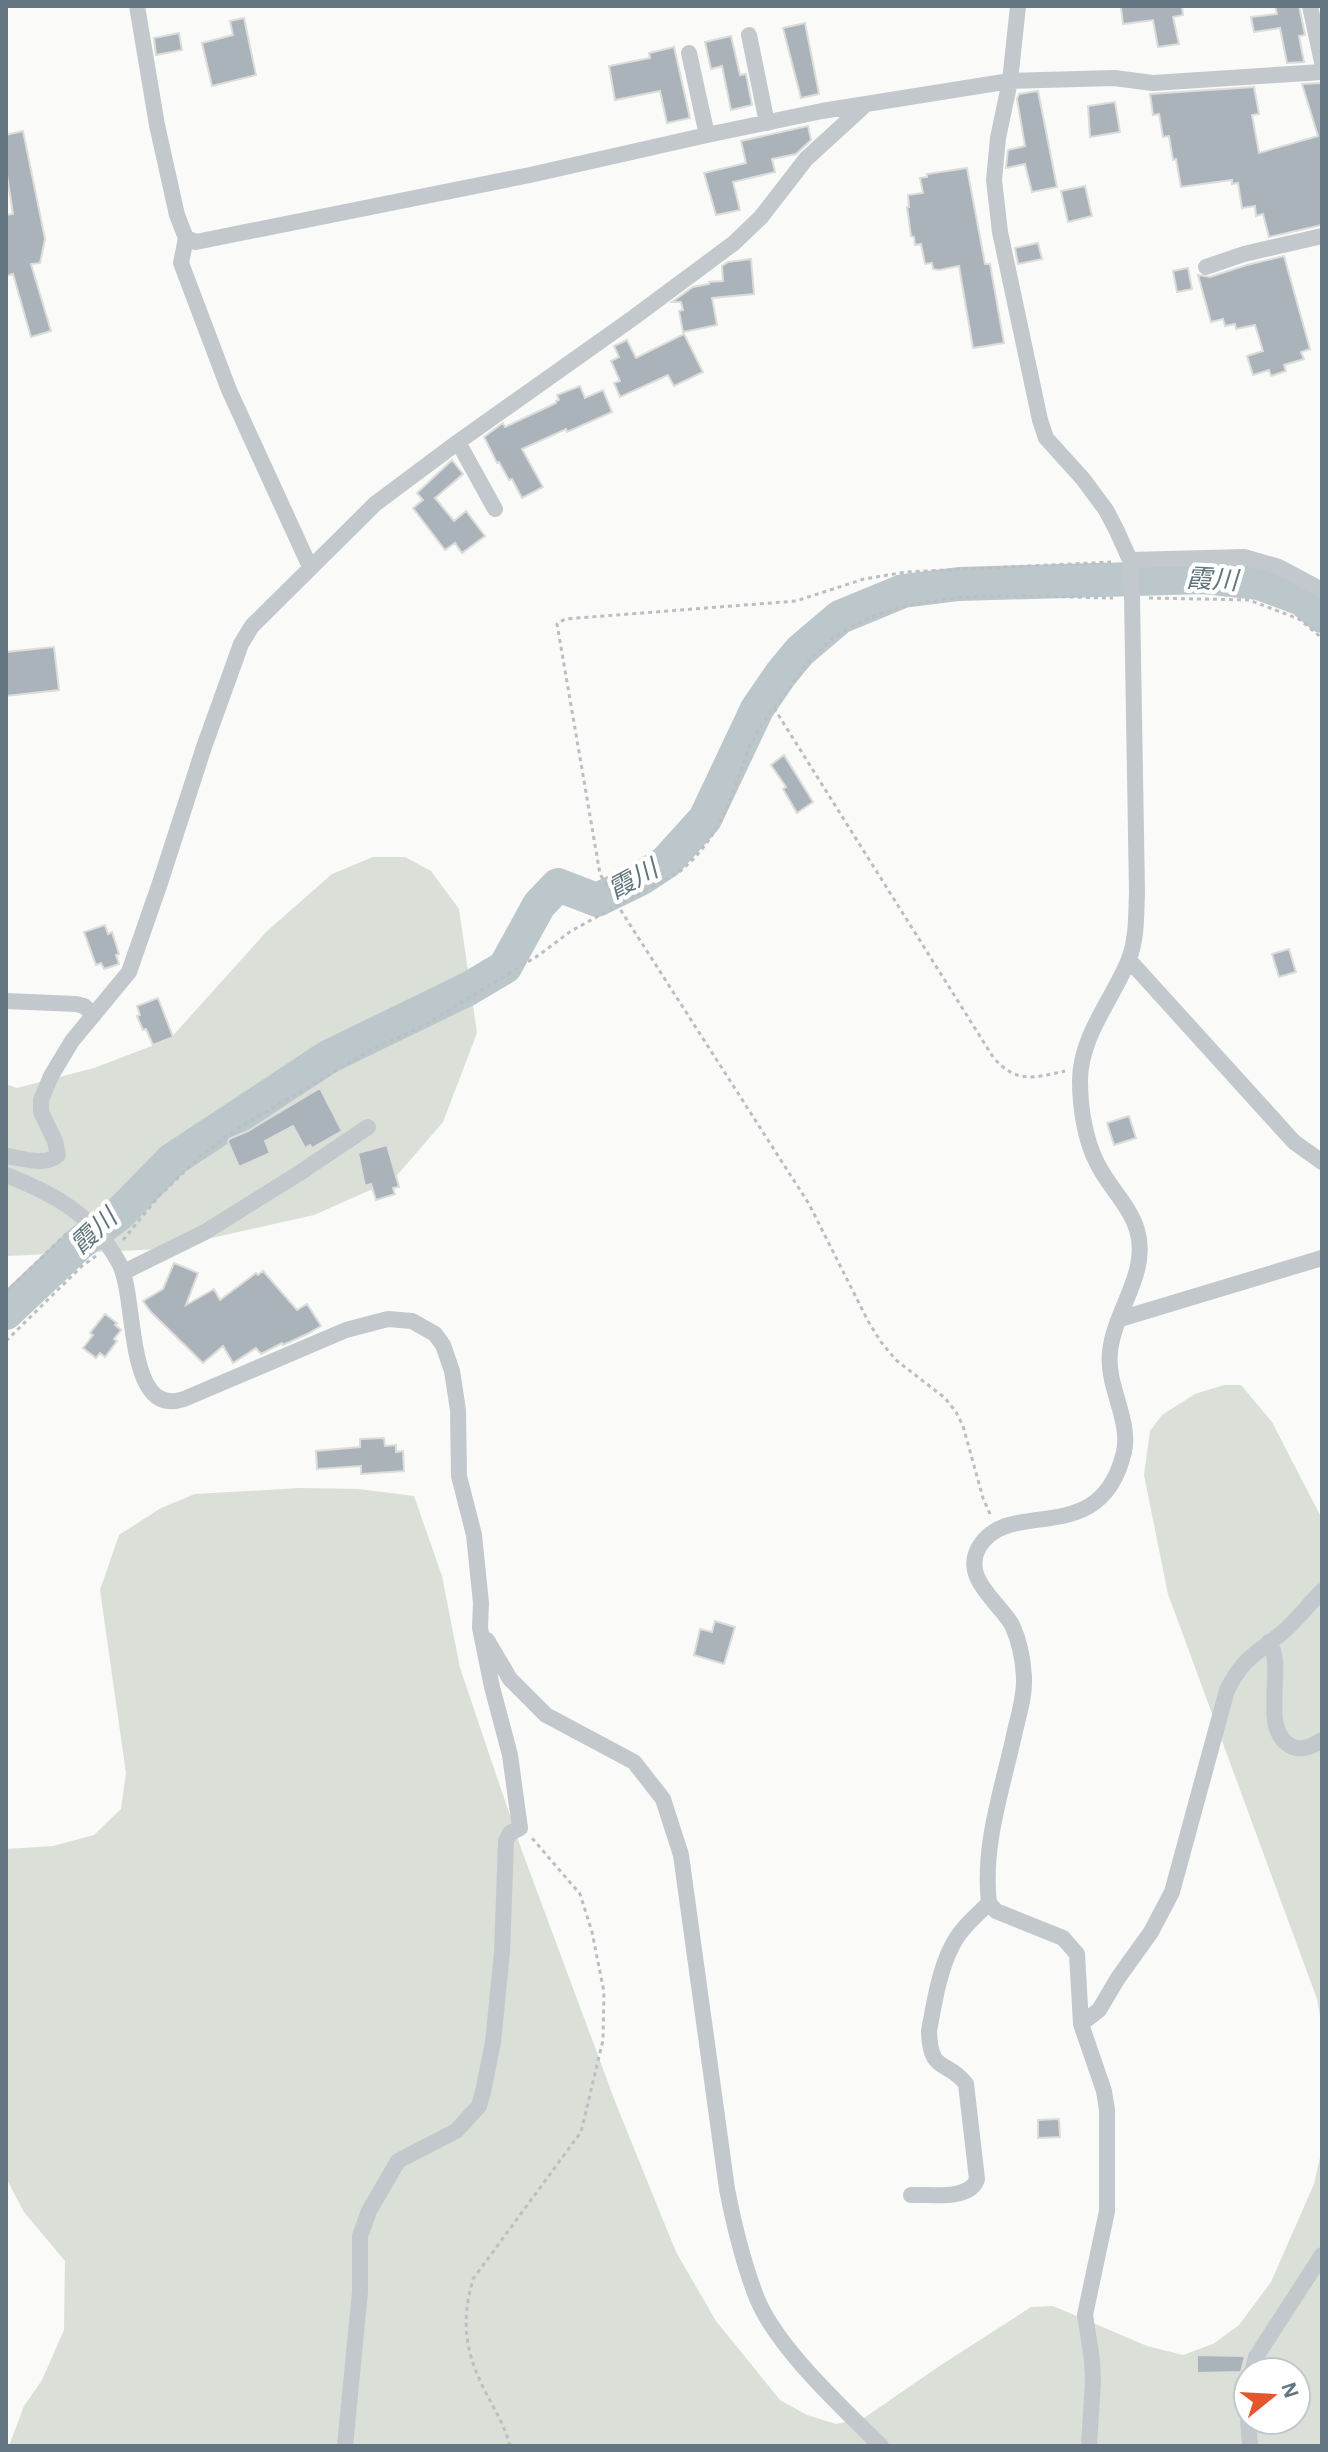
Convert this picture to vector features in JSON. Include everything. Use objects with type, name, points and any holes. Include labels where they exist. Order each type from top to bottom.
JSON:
[{"type":"street","points":[[137,6],[157,125],[177,215],[186,238],[181,263],[229,390],[310,567]]},
{"type":"street","points":[[1018,6],[1010,81],[998,138],[994,180],[996,207],[1046,438],[1106,510],[1130,564],[1132,594],[1137,893],[1135,942],[1129,960],[1103,1008],[1081,1068],[1080,1083],[1088,1140],[1096,1163],[1137,1227],[1140,1243],[1140,1263],[1110,1350],[1110,1366],[1125,1445],[1118,1473],[1099,1500],[1067,1516],[1000,1527],[989,1534],[978,1549],[976,1562],[978,1578],[985,1592],[1010,1622],[1019,1641],[1024,1682],[987,1859],[989,1903],[996,1911],[1053,1933],[1071,1944],[1079,1965],[1081,2024],[1104,2091],[1107,2211],[1085,2315],[1093,2381],[1089,2446]]},
{"type":"street","points":[[1310,6],[1322,62]]},
{"type":"street","points":[[749,35],[767,123]]},
{"type":"street","points":[[689,53],[707,135]]},
{"type":"street","points":[[186,238],[196,242],[277,227],[767,123],[1010,81],[1114,78],[1153,83],[1322,72]]},
{"type":"street","points":[[6,1156],[42,1162],[58,1155],[41,1112],[41,1100],[72,1041],[129,972],[241,644],[260,617],[375,504],[734,243],[761,217],[806,159],[865,105]]},
{"type":"street","points":[[1206,267],[1244,254],[1322,236]]},
{"type":"street","points":[[458,442],[495,509]]},
{"type":"street","points":[[1130,564],[1244,557],[1279,567],[1322,590]]},
{"type":"street","points":[[1129,960],[1294,1142],[1322,1162]]},
{"type":"street","points":[[6,1001],[76,1004],[84,1006],[94,1015]]},
{"type":"street","points":[[124,1272],[205,1232],[368,1127]]},
{"type":"street","points":[[6,1175],[49,1192],[77,1210],[107,1246],[124,1272],[139,1366],[149,1389],[163,1401],[173,1403],[184,1399],[346,1330],[388,1319],[412,1321],[435,1334],[447,1356],[458,1410],[459,1476],[474,1535],[481,1603],[480,1628],[510,1755],[520,1828],[510,1833],[506,1841],[502,1953],[493,2042],[479,2106],[443,2140],[398,2161],[369,2211],[360,2236],[360,2292],[345,2446]]},
{"type":"street","points":[[1120,1319],[1322,1258]]},
{"type":"street","points":[[1081,2024],[1099,2010],[1165,1907],[1181,1861],[1227,1690],[1245,1660],[1284,1631],[1322,1591]]},
{"type":"street","points":[[480,1628],[510,1679],[546,1715],[634,1762],[663,1799],[681,1855],[727,2189],[756,2298],[774,2330],[822,2386],[881,2446]]},
{"type":"street","points":[[1269,1642],[1274,1654],[1276,1723],[1284,1742],[1300,1749],[1322,1740]]},
{"type":"street","points":[[911,2195],[966,2192],[975,2187],[977,2179],[966,2084],[956,2072],[935,2060],[929,2031],[952,1945],[989,1903]]},
{"type":"street","points":[[1257,2356],[1322,2255]]},
{"type":"path","points":[[1000,1527],[989,1513],[983,1498],[963,1426],[956,1412],[945,1398],[896,1360],[881,1342],[809,1204],[600,874],[557,624],[560,621],[796,601],[864,579],[906,572],[1130,564]]},
{"type":"path","points":[[6,1341],[82,1266],[107,1246],[121,1242],[159,1196],[202,1155],[240,1127],[371,1050],[423,1026],[539,955],[571,931],[679,872],[695,860],[728,806],[750,744],[774,707],[818,650],[870,617],[941,598],[1132,594],[1249,600],[1299,619],[1322,638]]},
{"type":"path","points":[[774,707],[998,1064],[1017,1076],[1029,1077],[1081,1068]]},
{"type":"path","points":[[6,1292],[86,1220]]},
{"type":"path","points":[[510,2446],[479,2380],[467,2340],[465,2307],[473,2279],[581,2132],[603,2040],[604,1992],[592,1932],[580,1894],[542,1847],[520,1828]]},
{"type":"shaded area","points":[[373,857],[405,857],[431,871],[459,909],[477,1033],[443,1122],[393,1180],[314,1215],[163,1249],[6,1256],[6,1084],[17,1088],[94,1068],[170,1039],[266,932],[332,874]]},
{"type":"shaded area","points":[[1224,1385],[1241,1385],[1272,1422],[1322,1519],[1322,2027],[1317,1999],[1168,1594],[1144,1475],[1150,1431],[1162,1415],[1195,1394]]},
{"type":"shaded area","points":[[300,1488],[358,1489],[414,1496],[442,1576],[460,1668],[522,1851],[616,2104],[676,2252],[716,2321],[780,2400],[807,2415],[836,2424],[864,2418],[1031,2307],[1053,2306],[1147,2346],[1183,2355],[1213,2344],[1239,2325],[1271,2282],[1314,2184],[1322,2149],[1322,2446],[9,2446],[24,2406],[42,2380],[64,2330],[65,2261],[24,2212],[6,2178],[6,1849],[53,1846],[94,1835],[121,1809],[126,1773],[100,1590],[119,1535],[161,1508],[195,1494]]},
{"type":"building","points":[[1182,6],[1183,15],[1173,17],[1179,44],[1158,47],[1153,20],[1123,24],[1121,7]]},
{"type":"building","points":[[1275,6],[1299,6],[1305,35],[1299,36],[1304,62],[1287,63],[1280,28],[1254,32],[1251,17],[1277,14]]},
{"type":"building","points":[[244,18],[256,75],[212,86],[202,43],[233,35],[230,21]]},
{"type":"building","points":[[805,23],[819,94],[801,98],[783,28]]},
{"type":"building","points":[[179,33],[182,50],[156,55],[154,38]]},
{"type":"building","points":[[731,36],[740,75],[746,74],[752,105],[731,110],[722,66],[711,69],[705,42]]},
{"type":"building","points":[[674,47],[690,118],[667,123],[660,91],[615,100],[609,66],[650,58],[649,53]]},
{"type":"building","points":[[1322,83],[1322,225],[1269,237],[1263,214],[1256,216],[1255,206],[1242,208],[1238,183],[1232,184],[1232,180],[1181,187],[1169,136],[1163,137],[1159,114],[1153,115],[1150,94],[1254,87],[1259,114],[1252,115],[1259,153],[1318,136],[1302,84]]},
{"type":"building","points":[[1038,91],[1057,187],[1032,192],[1025,164],[1006,168],[1008,150],[1025,146],[1017,99],[1019,94]]},
{"type":"building","points":[[1115,102],[1120,132],[1090,137],[1088,106]]},
{"type":"building","points":[[808,126],[811,140],[796,154],[772,159],[775,172],[733,182],[740,210],[716,215],[704,173],[746,163],[741,141]]},
{"type":"building","points":[[23,131],[45,239],[40,263],[31,264],[51,331],[31,337],[13,274],[6,276],[6,215],[13,214],[6,168],[6,135]]},
{"type":"building","points":[[967,168],[985,264],[990,264],[1004,343],[973,348],[959,266],[939,270],[933,269],[932,263],[925,264],[921,244],[915,245],[911,236],[907,207],[908,195],[923,193],[920,178],[927,177],[927,174]]},
{"type":"building","points":[[1085,186],[1092,216],[1068,222],[1061,191]]},
{"type":"building","points":[[1038,243],[1042,259],[1018,264],[1015,248]]},
{"type":"building","points":[[1284,256],[1310,349],[1301,352],[1304,359],[1284,365],[1286,371],[1271,376],[1269,370],[1253,375],[1247,356],[1263,351],[1255,325],[1236,329],[1235,324],[1225,326],[1223,319],[1211,322],[1198,275],[1210,277]]},
{"type":"building","points":[[751,259],[754,294],[712,298],[717,325],[683,332],[679,311],[683,310],[681,302],[672,302],[693,287],[723,281],[722,266],[728,262]]},
{"type":"building","points":[[1188,268],[1192,289],[1177,292],[1173,271]]},
{"type":"building","points":[[684,334],[703,372],[674,386],[668,375],[620,397],[614,383],[620,381],[611,361],[619,357],[614,346],[627,340],[636,358]]},
{"type":"building","points":[[580,386],[585,398],[603,390],[612,412],[522,449],[543,487],[522,498],[512,479],[509,480],[497,463],[484,437],[503,423],[505,427],[556,403],[559,400],[557,395]]},
{"type":"building","points":[[452,460],[463,474],[435,498],[454,521],[466,511],[485,536],[462,553],[455,543],[445,550],[413,508],[423,500],[417,493]]},
{"type":"building","points":[[54,647],[59,690],[6,696],[6,652]]},
{"type":"building","points":[[784,755],[813,802],[797,813],[783,789],[786,787],[771,765]]},
{"type":"building","points":[[105,925],[108,934],[112,932],[119,964],[104,969],[101,963],[96,965],[84,932]]},
{"type":"building","points":[[1289,949],[1296,972],[1279,977],[1272,954]]},
{"type":"building","points":[[158,998],[173,1037],[153,1045],[137,1016],[140,1015],[137,1006]]},
{"type":"building","points":[[320,1088],[342,1131],[312,1148],[310,1145],[305,1148],[293,1126],[265,1141],[270,1153],[239,1167],[229,1139]]},
{"type":"building","points":[[1129,1116],[1136,1138],[1114,1145],[1107,1123]]},
{"type":"building","points":[[387,1145],[399,1187],[393,1188],[395,1194],[376,1200],[371,1184],[365,1186],[358,1153]]},
{"type":"building","points":[[174,1263],[198,1273],[186,1305],[214,1289],[220,1300],[263,1271],[297,1310],[307,1304],[321,1326],[261,1354],[256,1348],[233,1363],[223,1346],[203,1363],[143,1301],[163,1289]]},
{"type":"building","points":[[105,1314],[121,1330],[105,1357],[100,1353],[96,1358],[83,1348]]},
{"type":"building","points":[[384,1438],[385,1446],[396,1445],[396,1452],[403,1451],[404,1471],[361,1474],[361,1466],[317,1469],[316,1451],[360,1447],[360,1439]]},
{"type":"building","points":[[715,1621],[735,1627],[724,1664],[694,1655],[700,1629],[712,1632]]},
{"type":"building","points":[[1059,2119],[1060,2137],[1038,2138],[1038,2120]]},
{"type":"building","points":[[1197,2355],[1245,2356],[1232,2356],[1232,2372],[1197,2373]]},
{"type":"waterway","name":"霞川","points":[[6,1313],[80,1243],[119,1214],[172,1160],[328,1057],[468,989],[505,967],[539,905],[558,885],[597,900],[666,862],[705,819],[757,709],[781,674],[800,651],[840,617],[903,591],[959,584],[1205,577],[1259,583],[1302,599],[1322,616]]}]
